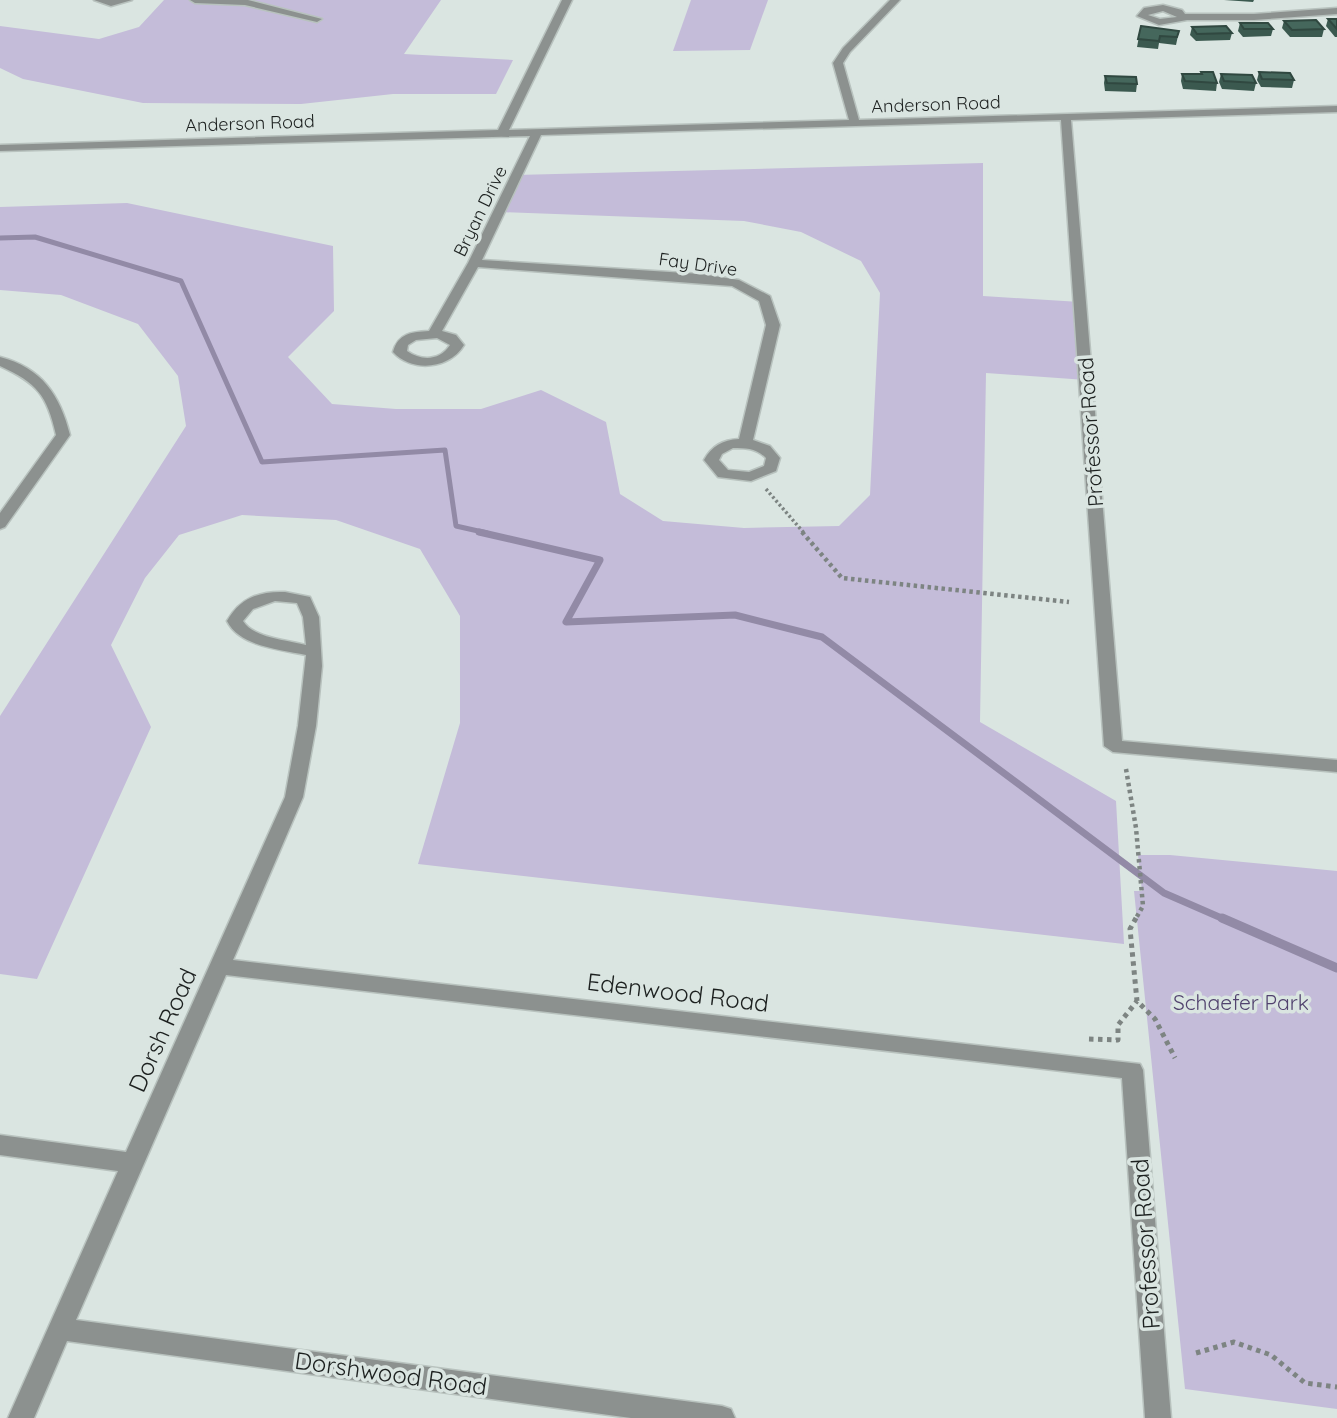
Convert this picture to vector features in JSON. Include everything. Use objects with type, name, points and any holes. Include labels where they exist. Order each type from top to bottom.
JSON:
[{"type":"street","points":[[99,0],[111,3],[127,0]]},
{"type":"street","points":[[195,0],[245,2],[317,19]]},
{"type":"street","points":[[502,133],[567,0]]},
{"type":"street","points":[[855,124],[838,63],[846,50],[895,0]]},
{"type":"street","points":[[1183,17],[1254,17],[1337,11]]},
{"type":"street","name":"Anderson Road","points":[[537,133],[1337,109]]},
{"type":"street","name":"Professor Road","points":[[1066,118],[1113,746],[1337,766]]},
{"type":"street","name":"Bryan Drive","points":[[434,333],[474,263],[537,133],[502,133]]},
{"type":"street","name":"Anderson Road","points":[[0,148],[502,133]]},
{"type":"street","name":"Fay Drive","points":[[474,263],[701,278],[735,283],[765,299],[773,325],[744,444]]},
{"type":"street","points":[[0,361],[32,374],[56,400],[63,435],[1,521]]},
{"type":"street","name":"Dorsh Road","points":[[21,1418],[293,797],[310,721],[313,652],[310,609],[304,600],[275,596],[261,598],[239,611],[235,621],[239,629],[263,640],[313,652]]},
{"type":"street","name":"Edenwood Road","points":[[219,966],[1132,1070]]},
{"type":"street","name":"Professor Road","points":[[1132,1070],[1158,1418]]},
{"type":"street","points":[[0,1145],[133,1163]]},
{"type":"street","name":"Dorshwood Road","points":[[60,1329],[722,1418]]},
{"type":"path","points":[[766,489],[842,578],[1069,602]]},
{"type":"path","points":[[1126,769],[1136,828],[1143,906],[1129,929],[1137,1001],[1155,1019],[1175,1058]]},
{"type":"path","points":[[1089,1039],[1118,1040],[1118,1025],[1137,1001]]},
{"type":"path","points":[[1196,1353],[1234,1342],[1272,1355],[1305,1383],[1337,1387]]},
{"type":"green space","points":[[164,0],[441,0],[404,54],[513,60],[496,94],[393,94],[301,104],[143,103],[23,79],[0,68],[0,26],[99,39],[139,27]]},
{"type":"green space","points":[[691,0],[768,0],[750,50],[673,51]]},
{"type":"green space","points":[[983,163],[983,296],[1080,302],[1086,380],[986,373],[980,722],[1116,801],[1124,944],[418,864],[460,723],[460,616],[420,549],[336,520],[242,515],[179,535],[145,578],[111,645],[151,727],[37,979],[0,974],[0,716],[186,426],[178,376],[138,324],[61,295],[0,290],[0,207],[127,203],[333,246],[334,311],[288,357],[332,404],[396,409],[481,409],[541,390],[606,422],[620,494],[663,521],[744,528],[839,526],[870,495],[880,293],[861,261],[801,232],[744,221],[499,212],[516,175]]},
{"type":"green space","name":"Schaefer Park","points":[[1138,855],[1170,855],[1337,871],[1337,1409],[1185,1389],[1134,891],[1142,891]]},
{"type":"building","points":[[1328,19],[1337,19],[1337,29]]},
{"type":"building","points":[[1316,20],[1324,29],[1292,30],[1284,21]]},
{"type":"building","points":[[1240,23],[1268,23],[1273,29],[1244,29]]},
{"type":"building","points":[[1141,26],[1179,31],[1177,37],[1160,36],[1159,41],[1138,39]]},
{"type":"building","points":[[1226,26],[1232,33],[1197,34],[1192,27]]},
{"type":"building","points":[[1201,72],[1213,72],[1217,83],[1185,81],[1182,74],[1202,74]]},
{"type":"building","points":[[1259,72],[1290,73],[1294,80],[1262,79]]},
{"type":"building","points":[[1221,74],[1252,75],[1256,83],[1224,81]]},
{"type":"building","points":[[1105,76],[1136,77],[1137,84],[1107,83]]},
{"type":"waterway","points":[[0,238],[35,237],[181,281],[262,462],[445,450],[456,526],[487,533]]},
{"type":"waterway","points":[[479,532],[600,560],[566,622],[735,615],[822,637],[1164,893],[1226,920]]},
{"type":"waterway","points":[[1222,918],[1337,968]]}]
